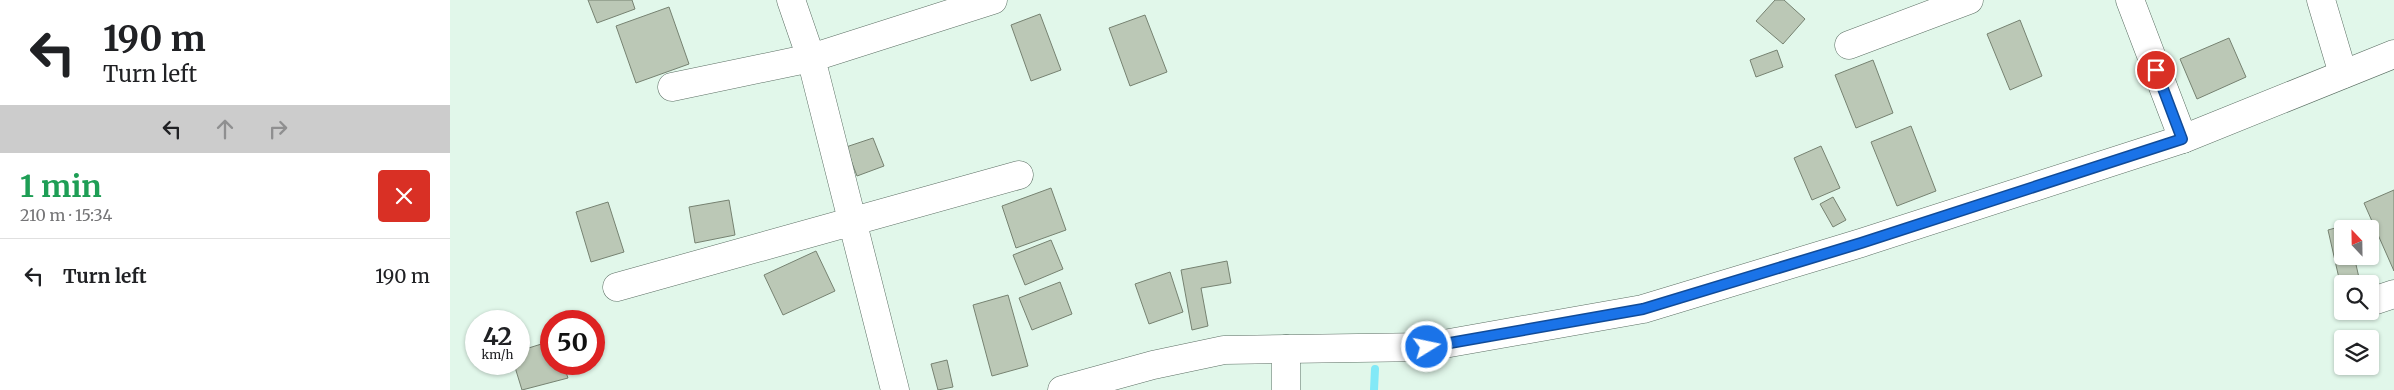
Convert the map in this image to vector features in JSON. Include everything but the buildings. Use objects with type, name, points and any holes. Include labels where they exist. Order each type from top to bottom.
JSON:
[{"type":"street","points":[[791,0],[811,58],[895,390]]},
{"type":"street","points":[[672,87],[811,58],[993,0]]},
{"type":"street","points":[[1849,45],[1969,0]]},
{"type":"street","points":[[2130,0],[2182,139]]},
{"type":"street","points":[[2321,0],[2343,74]]},
{"type":"street","points":[[1062,390],[1153,365],[1224,350],[1427,347],[1643,309],[1861,243],[2182,139],[2394,54]]},
{"type":"street","points":[[617,288],[1020,175]]},
{"type":"street","points":[[2379,299],[2394,294]]},
{"type":"street","points":[[1286,349],[1286,390]]},
{"type":"waterway","points":[[1374,390],[1375,369]]},
{"type":"route","points":[[1427,347],[1643,309],[1861,243],[2182,139],[2156,70]]}]
